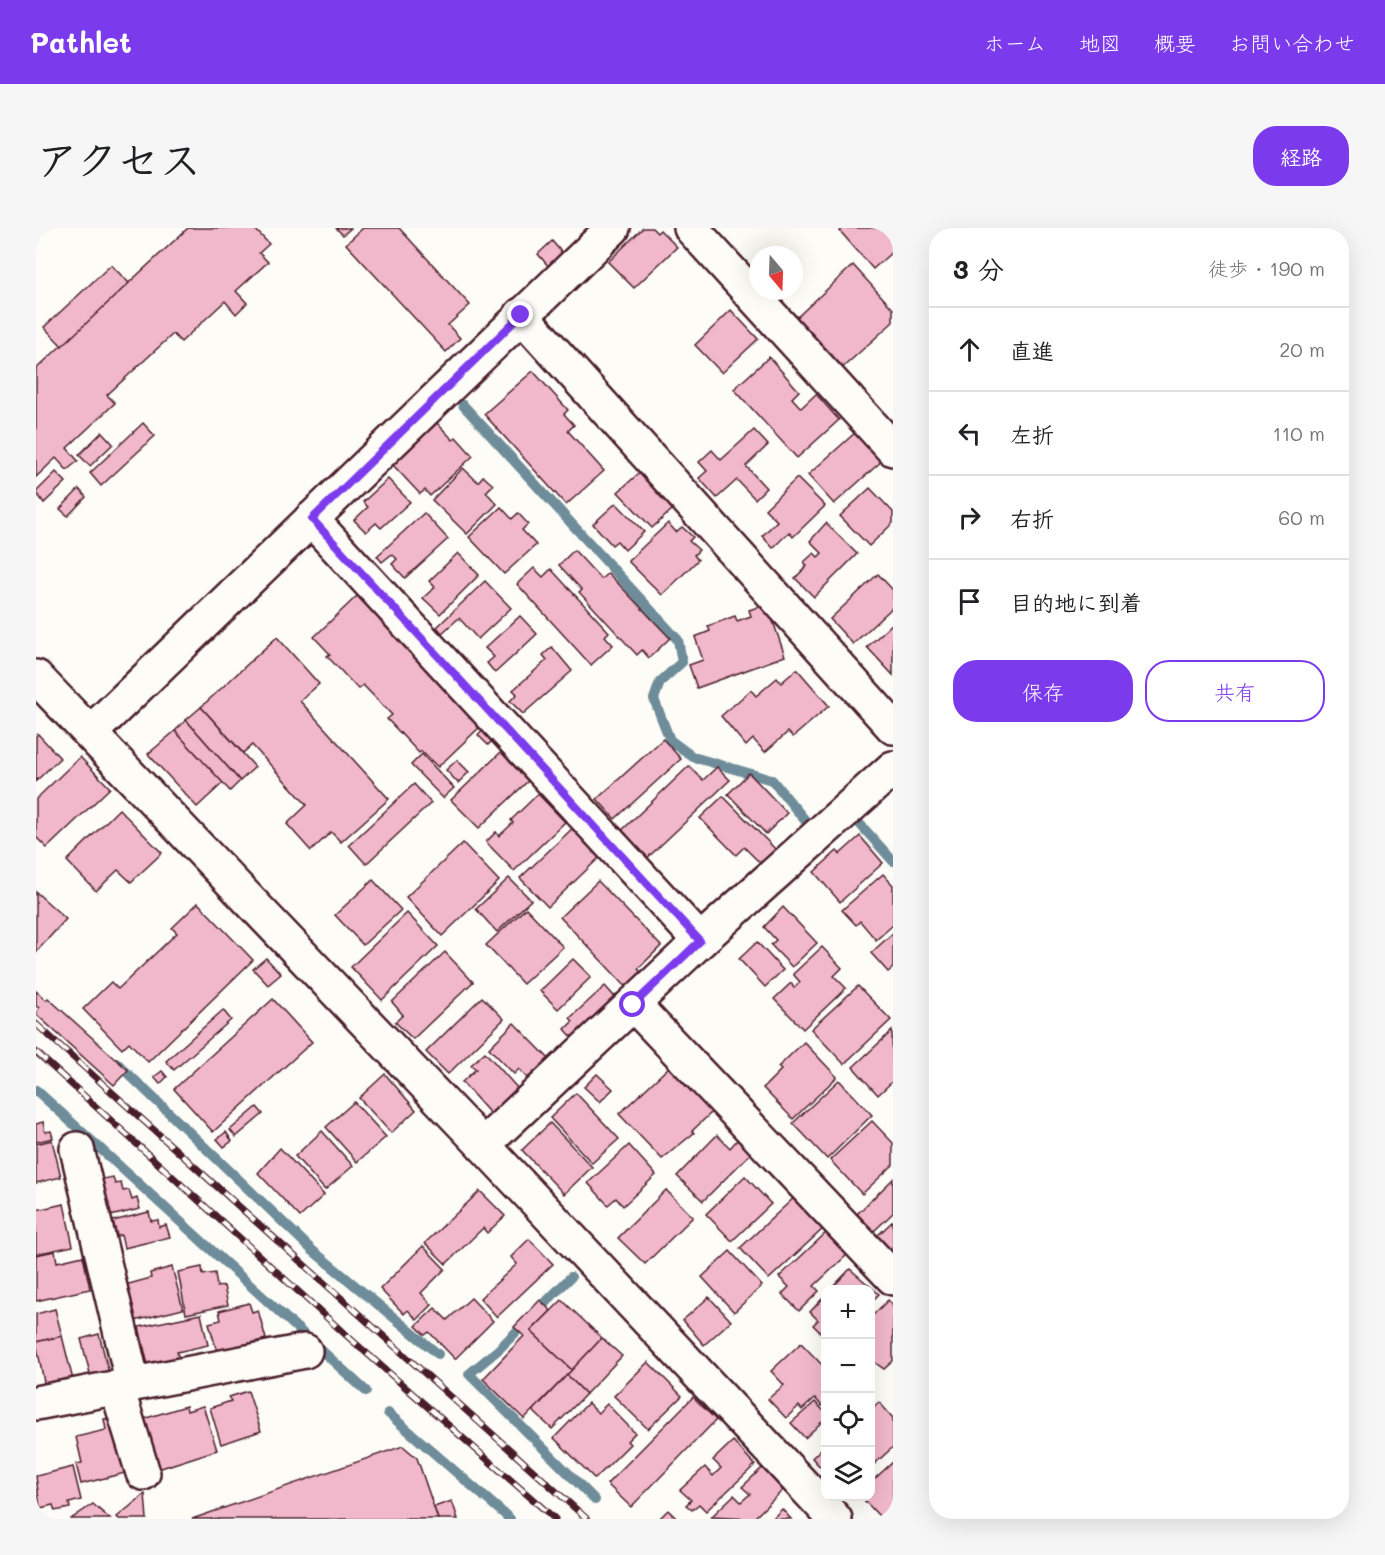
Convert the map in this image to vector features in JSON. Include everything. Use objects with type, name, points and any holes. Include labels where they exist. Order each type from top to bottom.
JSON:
[{"type":"street","points":[[90,734],[613,228]]},
{"type":"street","points":[[691,228],[893,448]]},
{"type":"street","points":[[521,315],[893,727]]},
{"type":"street","points":[[312,519],[700,941]]},
{"type":"street","points":[[36,677],[483,1145],[835,1519]]},
{"type":"street","points":[[483,1145],[700,941],[893,768]]},
{"type":"street","points":[[633,1005],[893,1278]]},
{"type":"street","points":[[77,1149],[143,1473]]},
{"type":"street","points":[[36,1403],[305,1350]]},
{"type":"building","points":[[188,228],[254,228],[269,244],[259,253],[268,262],[236,291],[247,303],[236,314],[225,301],[181,342],[173,334],[107,395],[115,403],[67,448],[78,461],[67,470],[56,458],[36,477],[36,369]]},
{"type":"building","points":[[336,228],[351,228],[343,235]]},
{"type":"building","points":[[363,228],[399,228],[470,305],[448,325],[460,338],[446,352],[346,244]]},
{"type":"building","points":[[643,228],[652,228],[657,233],[660,230],[677,247],[634,288],[608,262]]},
{"type":"building","points":[[844,228],[893,228],[893,251],[873,269],[840,231]]},
{"type":"building","points":[[552,241],[563,254],[549,267],[538,254]]},
{"type":"building","points":[[111,265],[129,283],[62,346],[44,327]]},
{"type":"building","points":[[853,265],[893,309],[893,322],[840,370],[794,320]]},
{"type":"building","points":[[731,310],[758,339],[722,373],[695,345]]},
{"type":"building","points":[[769,357],[799,391],[792,398],[801,408],[816,394],[839,420],[797,458],[734,389]]},
{"type":"building","points":[[533,371],[568,410],[564,414],[574,425],[568,431],[604,471],[566,505],[484,414]]},
{"type":"building","points":[[143,423],[155,436],[101,486],[90,473]]},
{"type":"building","points":[[437,423],[453,440],[456,437],[473,456],[430,496],[425,490],[420,494],[393,465]]},
{"type":"building","points":[[754,430],[768,445],[746,466],[766,488],[755,499],[737,480],[717,498],[699,478],[707,471],[699,462],[712,450],[721,460]]},
{"type":"building","points":[[857,431],[883,460],[834,504],[808,475]]},
{"type":"building","points":[[102,432],[113,444],[90,466],[79,455]]},
{"type":"building","points":[[463,468],[478,482],[483,476],[493,485],[486,492],[497,504],[467,534],[432,500]]},
{"type":"building","points":[[56,472],[66,482],[44,503],[36,492]]},
{"type":"building","points":[[639,473],[673,509],[652,528],[618,492]]},
{"type":"building","points":[[797,478],[825,506],[793,537],[789,532],[773,548],[762,536],[777,521],[765,509]]},
{"type":"building","points":[[388,479],[410,502],[381,528],[376,523],[366,532],[354,520],[368,507],[363,502]]},
{"type":"building","points":[[870,488],[893,512],[893,523],[869,546],[840,516]]},
{"type":"building","points":[[79,489],[86,497],[68,516],[60,509]]},
{"type":"building","points":[[616,503],[644,532],[625,550],[617,541],[612,545],[593,524]]},
{"type":"building","points":[[501,507],[512,519],[518,513],[528,524],[522,530],[536,545],[504,574],[469,537]]},
{"type":"building","points":[[424,513],[448,539],[405,578],[392,564],[397,559],[392,554],[382,562],[377,556]]},
{"type":"building","points":[[668,523],[676,532],[682,527],[693,537],[689,541],[699,550],[694,555],[698,560],[662,595],[628,561]]},
{"type":"building","points":[[826,523],[857,554],[814,597],[795,578],[807,566],[804,562],[814,553],[818,557],[822,553],[810,541]]},
{"type":"building","points":[[574,550],[601,579],[608,573],[670,638],[649,658],[642,650],[637,655],[579,592],[582,590],[559,565]]},
{"type":"building","points":[[458,553],[479,575],[440,614],[423,598],[435,587],[429,581]]},
{"type":"building","points":[[534,568],[543,577],[551,569],[609,632],[605,636],[613,645],[591,665],[517,584]]},
{"type":"building","points":[[878,574],[893,590],[893,607],[853,644],[830,619]]},
{"type":"building","points":[[485,581],[511,608],[478,639],[459,618],[442,633],[437,627]]},
{"type":"building","points":[[358,595],[483,724],[438,767],[421,751],[419,753],[387,719],[392,715],[363,685],[358,689],[327,656],[330,654],[314,637]]},
{"type":"building","points":[[767,604],[785,656],[697,688],[689,665],[703,660],[695,637],[710,631],[708,626],[735,616],[737,621],[751,616],[749,610]]},
{"type":"building","points":[[520,616],[537,634],[495,673],[487,663],[494,657],[485,648]]},
{"type":"building","points":[[893,623],[893,675],[867,647]]},
{"type":"building","points":[[277,637],[319,684],[300,701],[389,799],[341,842],[331,832],[311,851],[287,824],[307,805],[252,745],[243,753],[201,707]]},
{"type":"building","points":[[552,647],[572,671],[523,714],[510,701],[517,694],[513,690],[547,660],[543,655]]},
{"type":"building","points":[[797,669],[829,706],[793,737],[788,732],[765,752],[753,739],[746,746],[721,716],[751,690],[756,696],[777,678],[781,683]]},
{"type":"building","points":[[201,707],[255,767],[240,781],[186,720]]},
{"type":"building","points":[[186,720],[240,781],[230,791],[175,731]]},
{"type":"building","points":[[487,727],[496,737],[488,745],[478,735]]},
{"type":"building","points":[[175,731],[223,783],[197,807],[148,754]]},
{"type":"building","points":[[38,734],[60,758],[36,781],[36,736]]},
{"type":"building","points":[[663,739],[681,759],[615,819],[597,799]]},
{"type":"building","points":[[501,752],[528,781],[479,828],[451,800]]},
{"type":"building","points":[[422,754],[454,788],[443,798],[411,765]]},
{"type":"building","points":[[80,757],[110,788],[47,848],[36,837],[36,799]]},
{"type":"building","points":[[457,760],[469,772],[458,783],[446,770]]},
{"type":"building","points":[[689,766],[703,780],[717,767],[730,780],[642,863],[616,836]]},
{"type":"building","points":[[749,773],[787,813],[766,834],[728,794]]},
{"type":"building","points":[[414,784],[431,803],[366,864],[349,845]]},
{"type":"building","points":[[538,794],[565,822],[514,871],[486,842],[496,832],[499,836],[513,823],[511,820]]},
{"type":"building","points":[[723,796],[781,855],[766,869],[744,847],[736,855],[700,818]]},
{"type":"building","points":[[119,809],[162,853],[131,882],[118,870],[96,891],[67,861]]},
{"type":"building","points":[[576,825],[603,854],[548,907],[520,878]]},
{"type":"building","points":[[860,836],[883,863],[840,902],[814,872],[837,851],[840,854]]},
{"type":"building","points":[[463,843],[499,881],[442,936],[406,897]]},
{"type":"building","points":[[883,874],[893,885],[893,925],[876,940],[860,921],[856,925],[842,910]]},
{"type":"building","points":[[509,878],[531,900],[497,932],[476,909]]},
{"type":"building","points":[[373,880],[401,910],[363,945],[335,915]]},
{"type":"building","points":[[598,881],[661,946],[638,969],[645,976],[630,991],[560,917]]},
{"type":"building","points":[[36,892],[66,919],[36,952]]},
{"type":"building","points":[[198,903],[253,960],[148,1062],[129,1042],[122,1049],[83,1009],[111,982],[118,989],[177,933],[172,928]]},
{"type":"building","points":[[783,907],[817,943],[792,967],[771,945],[776,940],[764,927]]},
{"type":"building","points":[[526,908],[563,947],[523,984],[486,945]]},
{"type":"building","points":[[407,913],[438,946],[382,1000],[351,967]]},
{"type":"building","points":[[893,933],[893,968],[888,972],[871,953]]},
{"type":"building","points":[[757,942],[783,970],[765,987],[739,959]]},
{"type":"building","points":[[822,947],[842,968],[834,976],[846,988],[803,1029],[774,999],[791,983],[794,988],[800,982],[793,974]]},
{"type":"building","points":[[445,952],[473,982],[413,1039],[395,1022],[403,1015],[392,1002]]},
{"type":"building","points":[[266,958],[281,974],[268,985],[253,969]]},
{"type":"building","points":[[573,959],[591,977],[558,1009],[540,991]]},
{"type":"building","points":[[605,986],[622,1005],[578,1044],[565,1029],[573,1021],[570,1018]]},
{"type":"building","points":[[858,986],[891,1020],[844,1064],[811,1029]]},
{"type":"building","points":[[36,991],[46,1000],[48,998],[128,1070],[114,1085],[36,1014],[39,1008],[36,1006]]},
{"type":"building","points":[[482,997],[504,1019],[448,1074],[426,1052]]},
{"type":"building","points":[[273,999],[312,1042],[213,1132],[174,1089]]},
{"type":"building","points":[[223,1010],[231,1020],[174,1070],[166,1061]]},
{"type":"building","points":[[514,1023],[556,1066],[535,1087],[519,1069],[514,1074],[489,1048]]},
{"type":"building","points":[[892,1031],[893,1081],[878,1095],[853,1067]]},
{"type":"building","points":[[804,1042],[837,1077],[793,1119],[763,1088],[781,1070],[778,1067]]},
{"type":"building","points":[[485,1052],[528,1100],[496,1120],[462,1082],[476,1069],[471,1065]]},
{"type":"building","points":[[669,1067],[712,1112],[692,1131],[694,1133],[662,1159],[619,1114]]},
{"type":"building","points":[[162,1071],[167,1077],[160,1084],[154,1077]]},
{"type":"building","points":[[385,1074],[416,1110],[391,1133],[359,1098]]},
{"type":"building","points":[[597,1074],[613,1089],[600,1102],[584,1087]]},
{"type":"building","points":[[839,1080],[872,1115],[827,1159],[793,1123]]},
{"type":"building","points":[[576,1093],[619,1139],[592,1163],[550,1118]]},
{"type":"building","points":[[354,1102],[386,1137],[357,1162],[326,1127]]},
{"type":"building","points":[[257,1107],[263,1114],[236,1137],[230,1130]]},
{"type":"building","points":[[872,1121],[893,1143],[893,1165],[862,1194],[830,1160]]},
{"type":"building","points":[[43,1122],[45,1132],[51,1131],[53,1138],[36,1142],[36,1124]]},
{"type":"building","points":[[550,1123],[592,1167],[564,1194],[522,1150]]},
{"type":"building","points":[[322,1131],[353,1166],[325,1190],[295,1156]]},
{"type":"building","points":[[226,1132],[232,1141],[224,1147],[217,1139]]},
{"type":"building","points":[[717,1135],[730,1148],[738,1139],[751,1153],[703,1201],[677,1176]]},
{"type":"building","points":[[52,1140],[61,1177],[36,1183],[36,1144]]},
{"type":"building","points":[[629,1145],[656,1175],[623,1206],[616,1198],[608,1205],[588,1183]]},
{"type":"building","points":[[280,1148],[324,1195],[300,1217],[258,1173]]},
{"type":"building","points":[[745,1176],[771,1204],[732,1241],[706,1214]]},
{"type":"building","points":[[113,1177],[115,1184],[121,1183],[123,1191],[129,1190],[132,1200],[137,1198],[140,1209],[106,1217],[98,1180]]},
{"type":"building","points":[[893,1179],[893,1213],[874,1231],[857,1214]]},
{"type":"building","points":[[666,1190],[693,1217],[645,1264],[618,1238]]},
{"type":"building","points":[[480,1191],[505,1216],[487,1233],[483,1228],[446,1264],[425,1243]]},
{"type":"building","points":[[797,1195],[826,1226],[769,1279],[740,1248]]},
{"type":"building","points":[[64,1204],[73,1246],[36,1254],[36,1210]]},
{"type":"building","points":[[149,1212],[151,1221],[158,1220],[159,1227],[166,1225],[170,1237],[124,1248],[121,1235],[117,1236],[113,1221]]},
{"type":"building","points":[[893,1221],[893,1246],[889,1250],[876,1237]]},
{"type":"building","points":[[828,1231],[849,1253],[814,1286],[819,1291],[799,1311],[782,1294],[789,1287],[779,1277]]},
{"type":"building","points":[[529,1239],[553,1264],[497,1317],[480,1298],[517,1264],[511,1257]]},
{"type":"building","points":[[423,1246],[445,1269],[421,1293],[432,1305],[417,1320],[408,1310],[404,1314],[380,1289]]},
{"type":"building","points":[[55,1251],[57,1262],[83,1256],[90,1289],[36,1301],[36,1255]]},
{"type":"building","points":[[730,1251],[762,1286],[734,1312],[702,1277]]},
{"type":"building","points":[[172,1267],[183,1309],[134,1321],[125,1285],[151,1278],[150,1273]]},
{"type":"building","points":[[202,1267],[203,1275],[215,1273],[217,1287],[224,1286],[228,1305],[186,1314],[178,1272]]},
{"type":"building","points":[[850,1269],[869,1285],[835,1285]]},
{"type":"building","points":[[709,1297],[731,1321],[704,1345],[683,1320]]},
{"type":"building","points":[[471,1298],[493,1321],[455,1359],[429,1332],[425,1335],[416,1326],[435,1308],[447,1320]]},
{"type":"building","points":[[540,1300],[551,1311],[531,1331],[572,1370],[524,1419],[483,1379],[524,1336],[514,1327]]},
{"type":"building","points":[[562,1300],[602,1338],[572,1370],[531,1331]]},
{"type":"building","points":[[821,1300],[821,1333],[813,1325],[818,1320],[810,1312]]},
{"type":"building","points":[[888,1300],[893,1305],[893,1361],[884,1369],[875,1363],[875,1313]]},
{"type":"building","points":[[249,1303],[252,1312],[258,1310],[266,1339],[217,1352],[209,1323],[221,1320],[219,1311]]},
{"type":"building","points":[[55,1309],[62,1336],[36,1342],[36,1314]]},
{"type":"building","points":[[201,1314],[208,1345],[177,1352],[179,1359],[148,1365],[139,1327]]},
{"type":"building","points":[[99,1334],[109,1373],[91,1377],[81,1339]]},
{"type":"building","points":[[62,1336],[73,1380],[45,1387],[36,1342]]},
{"type":"building","points":[[602,1338],[622,1356],[586,1394],[567,1375]]},
{"type":"building","points":[[801,1343],[821,1364],[821,1405],[815,1398],[802,1410],[799,1406],[786,1418],[768,1399],[784,1385],[771,1371]]},
{"type":"building","points":[[648,1362],[682,1396],[648,1429],[614,1396]]},
{"type":"building","points":[[567,1375],[586,1394],[552,1429],[533,1411]]},
{"type":"building","points":[[248,1391],[261,1431],[221,1444],[210,1408],[231,1401],[229,1397]]},
{"type":"building","points":[[693,1397],[716,1420],[631,1507],[607,1484]]},
{"type":"building","points":[[815,1402],[821,1408],[821,1423],[805,1438],[791,1423]]},
{"type":"building","points":[[879,1402],[893,1418],[893,1447],[875,1463],[875,1447],[875,1406]]},
{"type":"building","points":[[588,1403],[598,1413],[607,1404],[635,1433],[627,1441],[630,1444],[595,1479],[554,1438]]},
{"type":"building","points":[[186,1406],[187,1411],[203,1406],[217,1450],[158,1469],[143,1419]]},
{"type":"building","points":[[112,1418],[125,1473],[81,1484],[76,1464],[82,1463],[76,1437],[106,1430],[104,1419]]},
{"type":"building","points":[[733,1441],[755,1465],[706,1511],[699,1504],[692,1510],[686,1505],[691,1500],[680,1490],[705,1467],[713,1476],[721,1468],[713,1460]]},
{"type":"building","points":[[403,1446],[417,1458],[438,1519],[192,1519]]},
{"type":"building","points":[[821,1449],[821,1468],[812,1458]]},
{"type":"building","points":[[893,1462],[893,1519],[882,1519],[865,1501],[875,1501],[875,1478]]},
{"type":"building","points":[[73,1467],[81,1500],[69,1503],[70,1508],[55,1511],[53,1505],[40,1508],[36,1476]]},
{"type":"building","points":[[762,1468],[783,1490],[753,1519],[711,1517],[734,1495],[741,1502],[750,1494],[742,1487]]},
{"type":"building","points":[[145,1494],[147,1519],[119,1519],[117,1517]]},
{"type":"building","points":[[452,1501],[458,1519],[438,1519],[434,1507]]},
{"type":"building","points":[[93,1504],[110,1519],[71,1519]]},
{"type":"building","points":[[782,1509],[791,1519],[772,1519]]},
{"type":"building","points":[[668,1510],[677,1519],[659,1519]]},
{"type":"waterway","points":[[463,405],[678,640],[682,662],[660,682],[654,699],[670,740],[693,757],[772,780],[813,830]]},
{"type":"waterway","points":[[859,823],[893,861]]},
{"type":"waterway","points":[[116,1062],[312,1250],[438,1354]]},
{"type":"waterway","points":[[36,1090],[366,1391]]},
{"type":"waterway","points":[[571,1277],[499,1349],[469,1374],[595,1500]]},
{"type":"waterway","points":[[388,1413],[510,1519]]},
{"type":"railway","points":[[36,1024],[587,1519]]},
{"type":"railway","points":[[36,1052],[346,1335],[555,1519]]},
{"type":"route","points":[[521,315],[312,519],[700,941],[633,1005]]}]
